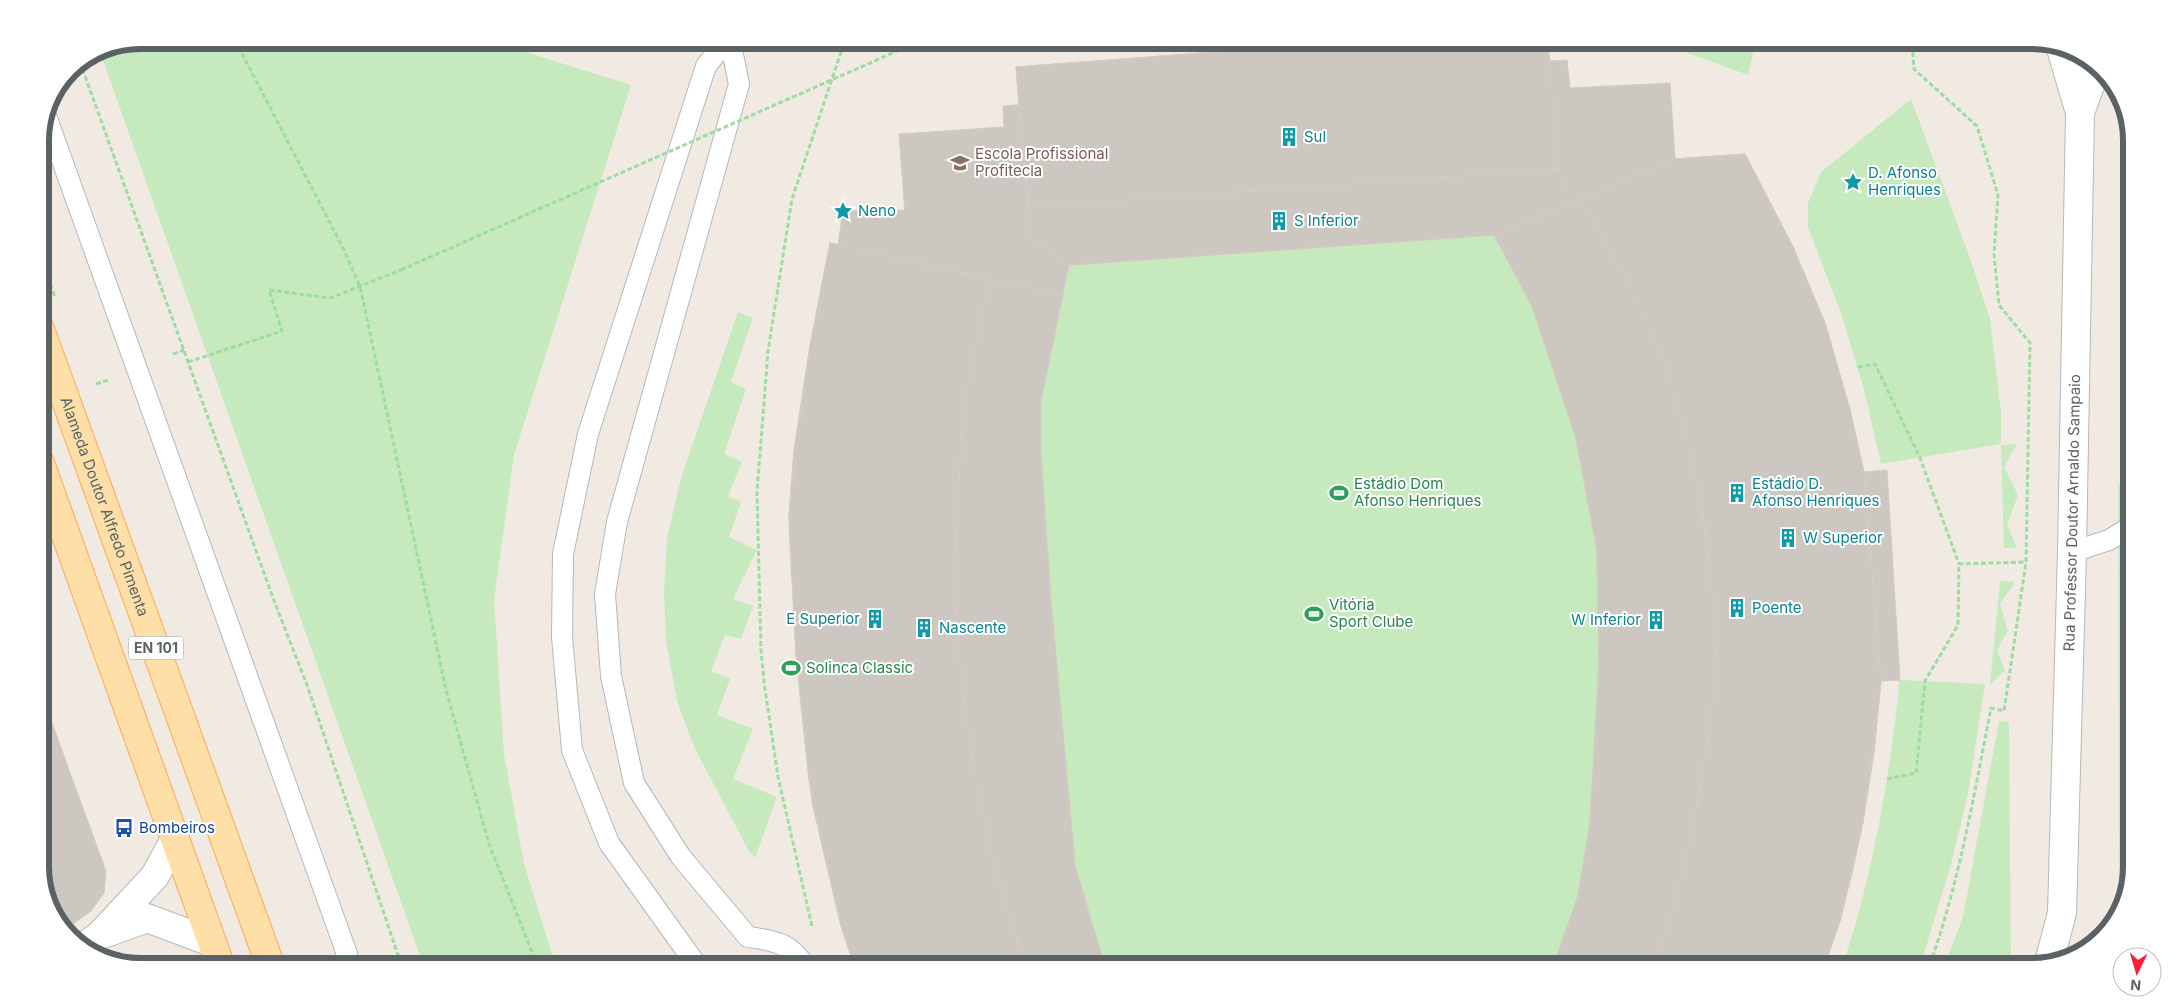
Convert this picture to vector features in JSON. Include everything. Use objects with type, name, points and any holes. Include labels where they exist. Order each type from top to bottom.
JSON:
[{"type":"main road","name":"Alameda Doutor Alfredo Pimenta","points":[[49,354],[268,958]]},
{"type":"main road","name":"EN 101","points":[[49,489],[216,955]]},
{"type":"street","name":"Rua Professor Doutor Arnaldo Sampaio","points":[[2062,54],[2080,112],[2072,552],[2062,913]]},
{"type":"street","name":"Rua Professor Doutor Arnaldo Sampaio","points":[[2080,112],[2094,73]]},
{"type":"street","points":[[93,941],[155,876],[174,839]]},
{"type":"street","points":[[2062,913],[2071,950]]},
{"type":"street","points":[[2052,956],[2062,913]]},
{"type":"street","points":[[93,941],[147,918],[216,955]]},
{"type":"lane","points":[[692,958],[609,843],[572,750],[562,637],[563,554],[588,434],[706,66],[720,49]]},
{"type":"lane","points":[[730,49],[739,84],[617,522],[605,594],[610,667],[634,783],[682,857],[748,937],[780,942],[798,954],[800,958]]},
{"type":"lane","points":[[50,127],[348,954],[346,958]]},
{"type":"lane","points":[[2072,552],[2109,540],[2123,531]]},
{"type":"path","points":[[240,49],[342,246],[360,286],[446,690],[489,844],[534,958]]},
{"type":"path","points":[[812,928],[778,777],[765,689],[761,652],[757,492],[768,350],[792,198],[842,49]]},
{"type":"path","points":[[188,362],[282,331],[269,290],[330,298],[401,270],[902,49]]},
{"type":"path","points":[[1912,49],[1914,69],[1977,126],[1998,195],[1994,254],[1999,305],[2030,343],[2026,562],[2010,678],[2004,711],[1991,708],[1970,818],[1951,895],[1932,958]]},
{"type":"path","points":[[83,69],[273,598],[308,685],[399,958]]},
{"type":"path","points":[[173,354],[184,350]]},
{"type":"path","points":[[1858,368],[1875,364],[1920,458],[1958,564],[1958,625],[1925,681],[1916,773],[1887,779]]},
{"type":"path","points":[[94,385],[117,377]]},
{"type":"path","points":[[1958,564],[2026,562]]},
{"type":"green space","points":[[134,49],[516,49],[631,85],[514,455],[494,600],[504,754],[524,864],[553,958],[421,958],[102,57],[110,54]]},
{"type":"green space","name":"Estádio Dom Afonso Henriques","points":[[1256,49],[1548,49],[1550,61],[1567,60],[1570,88],[1670,83],[1675,159],[1745,154],[1793,247],[1825,323],[1850,410],[1864,472],[1900,680],[1985,684],[1968,794],[1951,864],[1923,958],[1853,958],[1846,955],[1868,877],[1879,825],[1892,745],[1899,680],[1881,681],[1861,826],[1845,897],[1827,958],[852,958],[829,879],[811,789],[796,653],[789,536],[791,478],[799,410],[817,310],[830,243],[838,245],[843,211],[904,210],[899,134],[1004,127],[1003,106],[1019,104],[1016,67]]},
{"type":"green space","points":[[1677,49],[1754,49],[1748,75]]},
{"type":"green space","points":[[1911,99],[1970,258],[1990,319],[2001,412],[2001,444],[1881,464],[1864,390],[1842,316],[1808,227],[1808,203],[1821,172]]},
{"type":"green space","points":[[738,312],[753,318],[731,382],[746,389],[724,454],[742,462],[728,496],[741,502],[729,537],[757,550],[733,599],[753,606],[741,639],[725,635],[711,671],[730,679],[717,715],[753,729],[733,779],[777,797],[755,858],[749,851],[694,747],[677,701],[666,640],[664,593],[667,538],[681,478]]},
{"type":"green space","points":[[2017,444],[2004,467],[2018,495],[2007,525],[2017,548],[2004,548],[2001,445]]},
{"type":"green space","points":[[2123,482],[2123,873],[2119,894],[2118,485]]},
{"type":"green space","points":[[2000,581],[2015,582],[2000,604],[2008,631],[1997,650],[2005,670],[1990,685]]},
{"type":"green space","points":[[1999,721],[2009,722],[2011,958],[1947,958],[1963,917]]},
{"type":"building","name":"Estádio D. Afonso Henriques","points":[[1256,49],[1548,49],[1550,61],[1567,60],[1570,88],[1670,83],[1675,159],[1745,154],[1793,247],[1825,323],[1850,410],[1864,472],[1887,470],[1900,680],[1881,681],[1874,752],[1863,822],[1840,921],[1827,958],[1556,958],[1578,896],[1590,824],[1599,664],[1597,551],[1576,438],[1532,306],[1494,235],[1069,265],[1041,399],[1041,457],[1051,602],[1075,866],[1102,958],[852,958],[841,926],[813,806],[796,653],[789,515],[794,451],[810,346],[830,243],[838,245],[843,211],[905,210],[899,134],[1004,127],[1003,106],[1019,105],[1016,67]]},
{"type":"building","name":"Sul","points":[[1256,49],[1548,49],[1559,169],[1570,203],[1494,235],[1069,265],[1031,237],[1016,67]]},
{"type":"building","name":"Sul","points":[[1256,49],[1548,49],[1559,169],[1028,207],[1016,67]]},
{"type":"building","name":"Poente","points":[[1745,154],[1793,247],[1825,323],[1850,410],[1864,472],[1881,681],[1874,752],[1863,822],[1840,921],[1827,958],[1557,958],[1578,896],[1590,824],[1599,664],[1597,551],[1576,438],[1532,306],[1494,235],[1675,159]]},
{"type":"building","name":"Poente","points":[[1745,154],[1793,247],[1825,323],[1850,410],[1864,472],[1881,681],[1863,822],[1840,921],[1827,958],[1655,958],[1667,931],[1694,822],[1708,737],[1717,667],[1711,576],[1701,499],[1684,425],[1662,356],[1628,282],[1581,199],[1675,159]]},
{"type":"building","name":"S Inferior","points":[[1559,169],[1570,203],[1494,235],[1069,265],[1031,237],[1028,207]]},
{"type":"building","name":"W Inferior","points":[[1581,199],[1628,282],[1662,356],[1684,425],[1701,499],[1711,576],[1717,667],[1694,822],[1667,931],[1655,958],[1556,958],[1578,896],[1590,824],[1599,664],[1597,551],[1576,438],[1532,306],[1494,235]]},
{"type":"building","name":"Nascente","points":[[830,243],[1063,295],[1041,399],[1041,457],[1051,602],[1075,866],[1102,958],[852,958],[841,926],[813,806],[796,653],[789,515],[794,451],[810,346]]},
{"type":"building","name":"Nascente","points":[[830,243],[989,279],[969,379],[961,437],[954,585],[961,676],[974,770],[993,861],[1023,958],[852,958],[841,926],[809,779],[796,653],[789,515],[810,346]]},
{"type":"building","points":[[989,279],[1063,295],[1041,399],[1041,457],[1051,602],[1075,866],[1102,958],[1023,958],[993,861],[974,770],[961,676],[954,585],[961,437],[969,379]]},
{"type":"building","points":[[49,715],[106,871],[104,893],[91,911],[70,926],[58,908],[50,885]]},
{"type":"place","name":"Sul","points":[[1289,137]]},
{"type":"place","name":"Escola Profissional Profitecla","points":[[960,163]]},
{"type":"place","name":"D. Afonso Henriques","points":[[1853,182]]},
{"type":"place","name":"Neno","points":[[843,211]]},
{"type":"place","name":"S Inferior","points":[[1279,221]]},
{"type":"place","name":"Estádio Dom Afonso Henriques","points":[[1339,493]]},
{"type":"place","name":"Estádio D. Afonso Henriques","points":[[1737,493]]},
{"type":"place","name":"W Superior","points":[[1788,538]]},
{"type":"place","name":"Poente","points":[[1737,608]]},
{"type":"place","name":"Vitória Sport Clube","points":[[1314,614]]},
{"type":"place","name":"E Superior","points":[[875,619]]},
{"type":"place","name":"W Inferior","points":[[1656,620]]},
{"type":"place","name":"Nascente","points":[[924,628]]},
{"type":"place","name":"Solinca Classic","points":[[791,668]]},
{"type":"place","name":"Bombeiros","points":[[124,828]]}]
